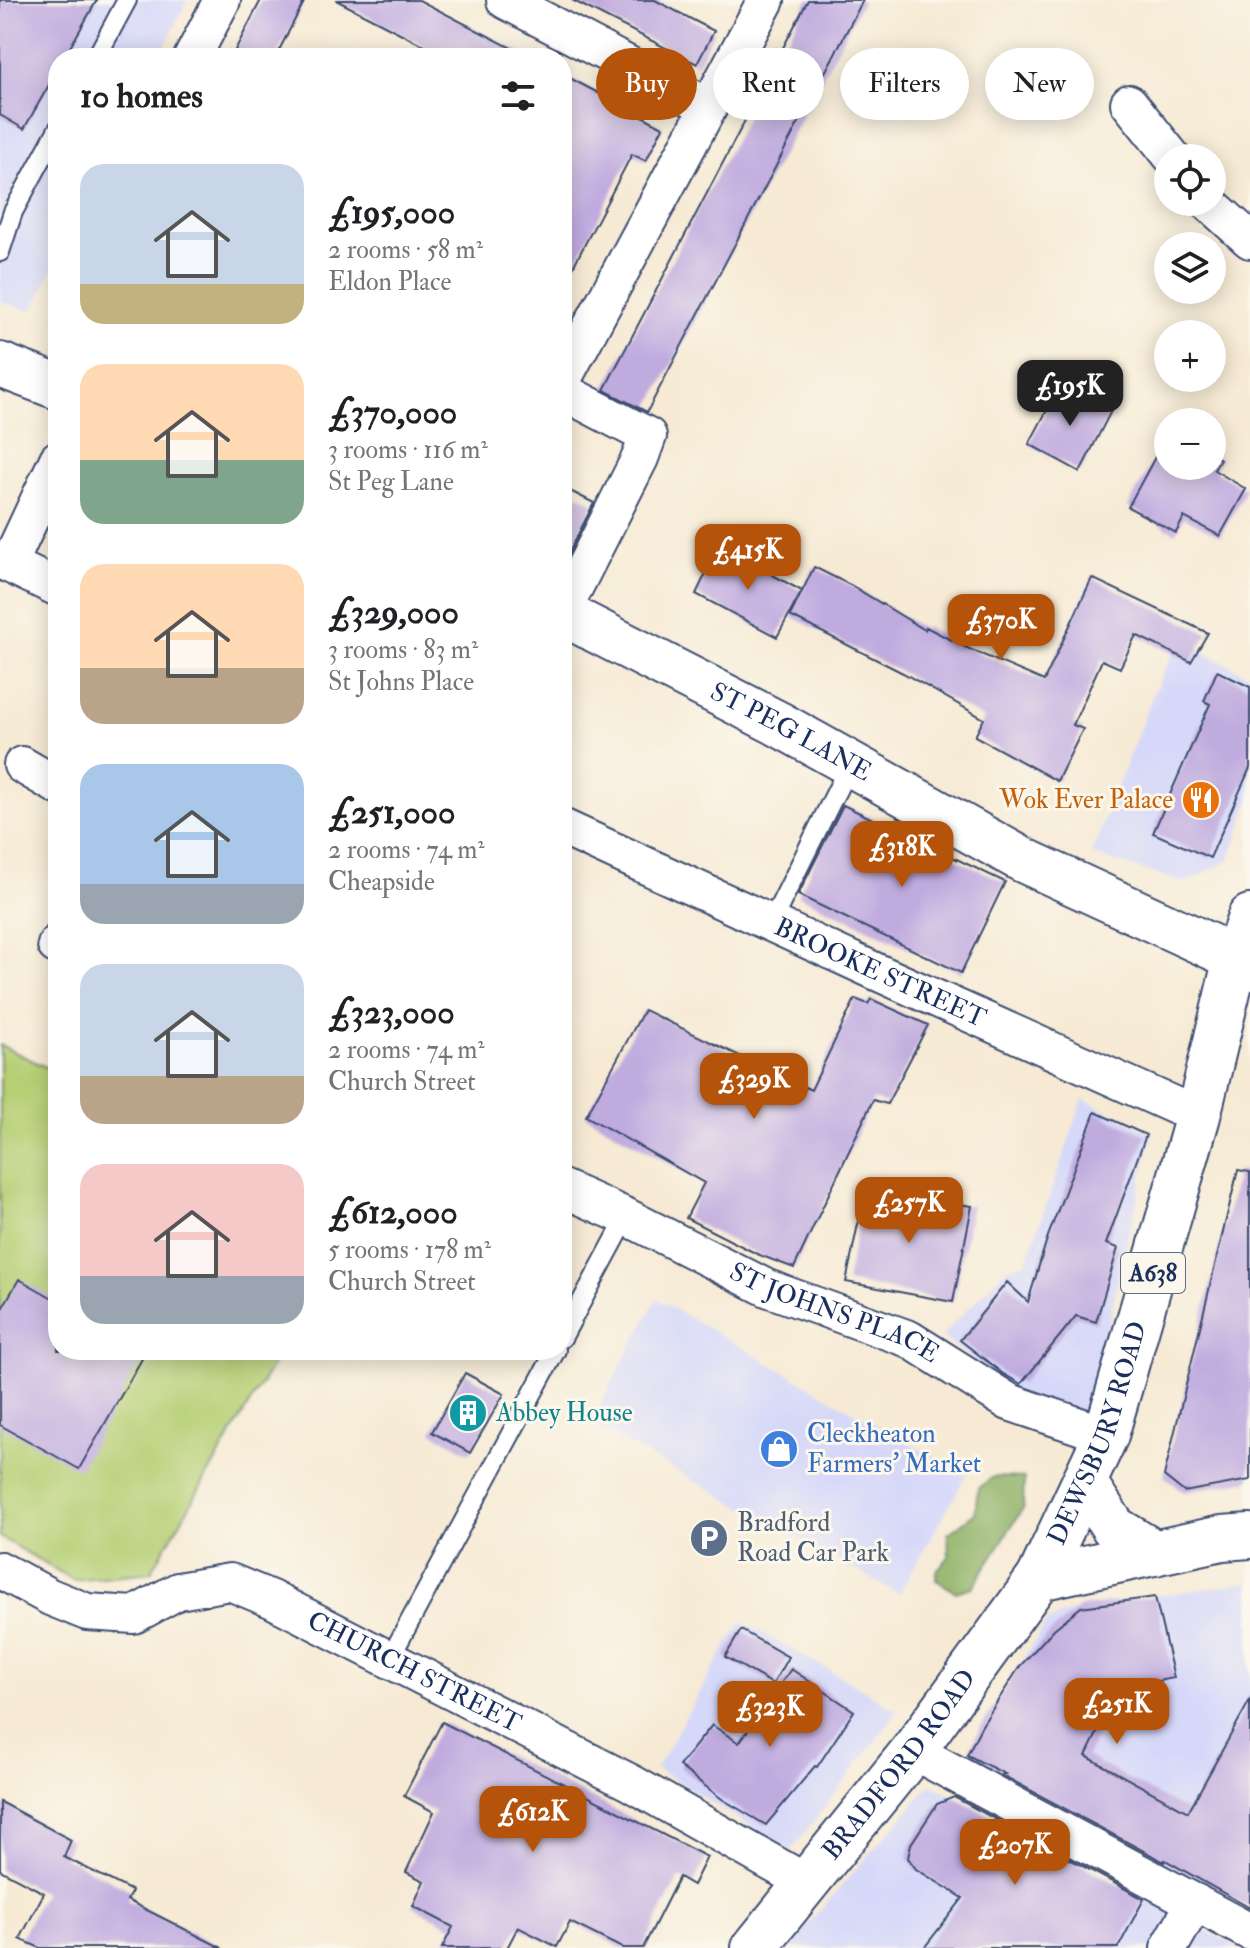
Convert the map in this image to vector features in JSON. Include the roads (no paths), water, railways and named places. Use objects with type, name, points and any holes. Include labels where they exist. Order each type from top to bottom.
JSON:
[{"type":"main road","points":[[0,365],[48,383]]},
{"type":"main road","name":"ST PEG LANE","points":[[572,617],[777,723],[1023,860],[1243,963]]},
{"type":"main road","name":"DEWSBURY ROAD","points":[[1039,1578],[1106,1435],[1243,963],[1250,917]]},
{"type":"main road","points":[[1084,1482],[1114,1528],[1155,1553]]},
{"type":"main road","points":[[1039,1578],[1222,1538],[1250,1536]]},
{"type":"main road","name":"BRADFORD ROAD","points":[[754,1948],[913,1751],[1039,1578]]},
{"type":"street","points":[[197,48],[222,0]]},
{"type":"street","points":[[505,0],[709,107]]},
{"type":"street","points":[[572,362],[766,0]]},
{"type":"street","points":[[1129,103],[1162,144]]},
{"type":"street","points":[[1223,216],[1250,240]]},
{"type":"street","points":[[572,396],[648,436],[640,458],[572,592]]},
{"type":"street","points":[[48,478],[4,562],[48,583]]},
{"type":"street","points":[[22,765],[48,780]]},
{"type":"street","name":"BROOKE STREET","points":[[572,832],[1198,1116]]},
{"type":"street","name":"ST JOHNS PLACE","points":[[572,1192],[767,1288],[909,1339],[1009,1402],[1106,1435]]},
{"type":"street","name":"CHURCH STREET","points":[[1,1574],[87,1612],[134,1615],[178,1591],[230,1582],[271,1599],[631,1783],[807,1883]]},
{"type":"street","points":[[913,1751],[1250,1932]]},
{"type":"street","points":[[1169,1948],[1195,1902]]},
{"type":"lane","points":[[101,48],[127,0]]},
{"type":"lane","points":[[0,252],[7,210],[48,145]]},
{"type":"lane","points":[[771,923],[850,764]]},
{"type":"lane","points":[[572,1319],[627,1217]]},
{"type":"lane","points":[[389,1660],[551,1360]]},
{"type":"place","name":"Wok Ever Palace","points":[[1201,800]]},
{"type":"place","name":"Abbey House","points":[[468,1413]]},
{"type":"place","name":"Cleckheaton Farmers' Market","points":[[779,1449]]},
{"type":"place","name":"Bradford Road Car Park","points":[[709,1538]]}]
